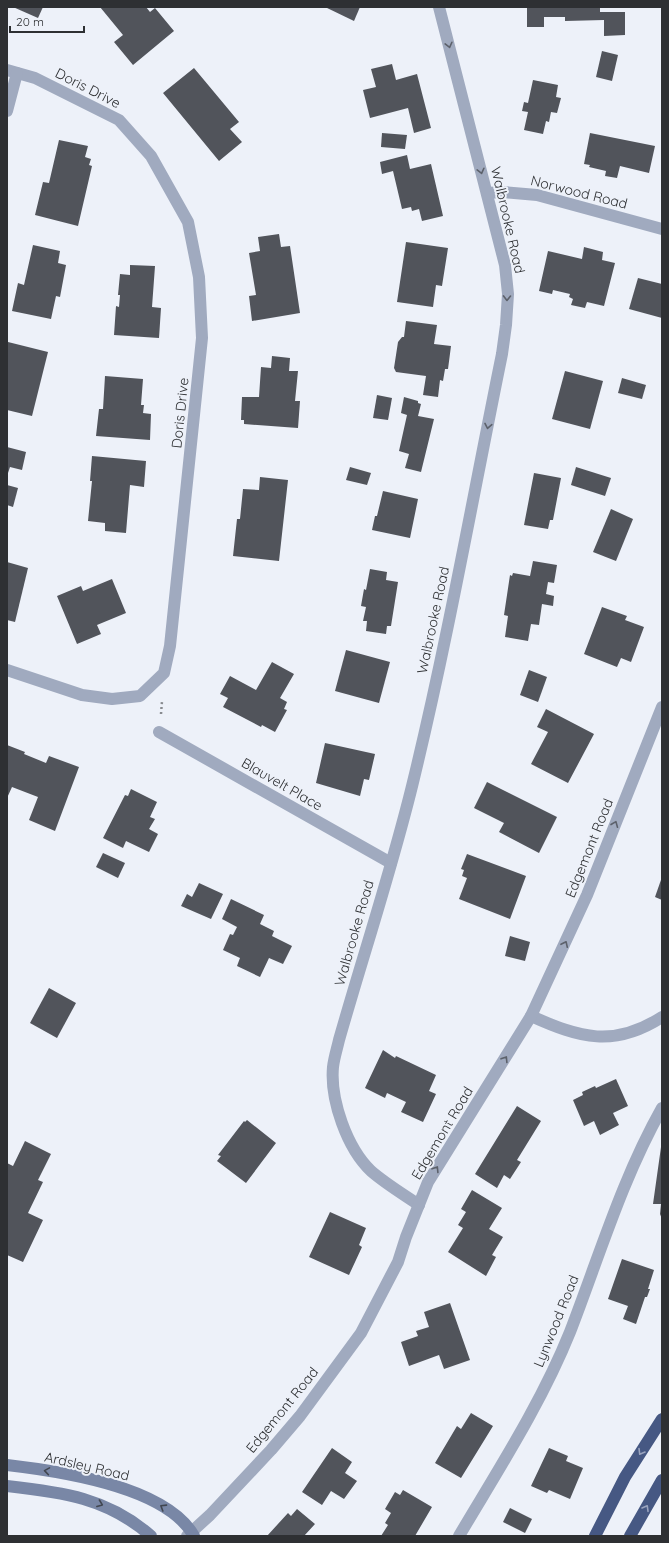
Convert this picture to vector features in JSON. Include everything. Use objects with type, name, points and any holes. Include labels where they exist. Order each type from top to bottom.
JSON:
[{"type":"highway","points":[[595,1536],[625,1477],[662,1419]]},
{"type":"highway","points":[[630,1536],[662,1480]]},
{"type":"main road","name":"Ardsley Road","points":[[7,1465],[85,1478],[126,1489],[146,1497],[171,1512],[191,1535]]},
{"type":"main road","points":[[7,1486],[63,1494],[100,1504],[129,1519],[152,1536]]},
{"type":"street","name":"Walbrooke Road","points":[[419,1204],[382,1179],[364,1163],[347,1134],[336,1102],[333,1066],[339,1040],[414,780],[425,733],[458,576],[502,354],[506,325],[508,294],[505,265],[439,7]]},
{"type":"street","name":"Doris Drive","points":[[7,111],[12,71],[35,78],[119,120],[151,156],[188,222],[199,277],[202,338],[172,633],[164,673],[140,696],[112,699],[82,695],[7,670]]},
{"type":"street","name":"Norwood Road","points":[[487,193],[509,192],[537,195],[662,229]]},
{"type":"street","name":"Edgemont Road","points":[[191,1535],[245,1479],[300,1416],[362,1333],[398,1262],[419,1204],[432,1176],[531,1016],[588,895],[662,707]]},
{"type":"street","name":"Blauvelt Place","points":[[159,732],[391,863]]},
{"type":"street","points":[[531,1016],[562,1029],[583,1035],[597,1036],[611,1036],[638,1031],[662,1017]]},
{"type":"street","name":"Lynwood Road","points":[[459,1536],[509,1452],[551,1374],[570,1332],[609,1225],[644,1144],[662,1108]]},
{"type":"building","points":[[13,7],[43,7],[38,18]]},
{"type":"building","points":[[100,7],[146,7],[150,12],[155,8],[174,31],[133,65],[114,42],[123,35]]},
{"type":"building","points":[[325,7],[360,7],[354,21]]},
{"type":"building","points":[[527,7],[600,7],[600,12],[625,12],[625,35],[604,36],[604,20],[565,21],[565,17],[544,17],[544,27],[527,27]]},
{"type":"building","points":[[602,51],[618,55],[612,81],[596,77]]},
{"type":"building","points":[[392,64],[396,80],[417,74],[431,128],[414,133],[408,108],[370,118],[363,90],[376,87],[371,69]]},
{"type":"building","points":[[194,68],[239,122],[230,129],[242,142],[219,161],[163,93]]},
{"type":"building","points":[[533,80],[558,85],[556,97],[561,98],[557,113],[551,112],[549,122],[546,121],[543,134],[524,130],[528,112],[522,111],[524,102],[528,103]]},
{"type":"building","points":[[382,133],[407,135],[405,149],[381,147]]},
{"type":"building","points":[[590,133],[655,146],[649,173],[620,166],[617,178],[605,176],[606,171],[589,167],[590,165],[584,164]]},
{"type":"building","points":[[59,140],[88,146],[85,157],[91,159],[89,165],[92,166],[78,226],[35,215],[43,182],[49,183]]},
{"type":"building","points":[[407,155],[410,169],[431,164],[443,216],[422,221],[419,209],[412,211],[411,207],[402,209],[393,171],[382,174],[380,162]]},
{"type":"building","points":[[279,234],[281,247],[290,246],[300,313],[252,321],[249,296],[256,295],[249,253],[260,251],[258,237]]},
{"type":"building","points":[[406,242],[448,248],[442,286],[436,285],[433,307],[397,302]]},
{"type":"building","points":[[33,245],[60,251],[58,263],[66,265],[60,297],[56,296],[51,319],[12,311],[18,283],[24,285]]},
{"type":"building","points":[[584,247],[603,252],[602,260],[615,263],[604,306],[587,302],[585,308],[571,305],[573,299],[569,297],[570,294],[553,290],[552,294],[539,291],[548,251],[582,259]]},
{"type":"building","points":[[130,265],[155,266],[152,307],[161,308],[159,338],[114,335],[116,306],[119,307],[120,295],[118,295],[120,274],[130,275]]},
{"type":"building","points":[[638,278],[662,284],[662,318],[629,309]]},
{"type":"building","points":[[406,321],[437,325],[434,344],[451,346],[448,369],[445,369],[443,381],[440,380],[438,397],[423,395],[426,376],[396,372],[394,368],[398,342],[402,337],[404,337]]},
{"type":"building","points":[[8,342],[48,352],[32,416],[7,410]]},
{"type":"building","points":[[272,356],[290,358],[289,371],[298,371],[295,401],[300,401],[298,428],[244,424],[244,420],[241,420],[242,397],[259,397],[261,367],[271,368]]},
{"type":"building","points":[[565,371],[603,381],[590,429],[552,419]]},
{"type":"building","points":[[105,376],[143,379],[141,405],[144,405],[143,413],[151,414],[150,440],[96,436],[99,409],[103,409]]},
{"type":"building","points":[[622,378],[646,385],[642,399],[618,393]]},
{"type":"building","points":[[377,395],[392,398],[388,420],[373,418]]},
{"type":"building","points":[[404,397],[418,401],[418,403],[421,404],[418,416],[434,419],[421,472],[405,468],[409,454],[399,451],[407,415],[401,413]]},
{"type":"building","points":[[7,447],[26,452],[22,470],[10,467],[7,476]]},
{"type":"building","points":[[92,456],[146,461],[144,487],[130,485],[126,533],[105,531],[105,523],[88,521],[92,481],[90,481]]},
{"type":"building","points":[[350,467],[371,473],[367,485],[346,480]]},
{"type":"building","points":[[576,467],[611,478],[605,496],[571,485]]},
{"type":"building","points":[[534,473],[561,478],[553,520],[550,520],[548,529],[524,525]]},
{"type":"building","points":[[260,477],[288,480],[279,561],[233,556],[237,519],[240,519],[243,489],[259,490]]},
{"type":"building","points":[[7,485],[18,488],[13,507],[7,505]]},
{"type":"building","points":[[383,491],[418,499],[410,538],[372,530]]},
{"type":"building","points":[[611,509],[633,519],[616,561],[593,552]]},
{"type":"building","points":[[533,561],[557,565],[554,583],[548,582],[546,594],[554,596],[553,606],[542,604],[539,625],[531,624],[528,641],[505,637],[508,616],[504,615],[510,575],[512,576],[513,573],[530,576]]},
{"type":"building","points":[[7,562],[28,568],[15,622],[7,620]]},
{"type":"building","points":[[370,569],[387,572],[386,580],[398,582],[391,626],[387,626],[386,634],[366,631],[367,621],[363,621],[366,607],[361,606]]},
{"type":"building","points":[[112,579],[126,613],[97,625],[101,634],[77,644],[57,596],[81,586],[83,591]]},
{"type":"building","points":[[602,607],[627,616],[625,620],[644,627],[631,662],[621,658],[617,667],[584,654]]},
{"type":"building","points":[[346,650],[390,662],[379,703],[335,691]]},
{"type":"building","points":[[272,662],[294,674],[280,698],[287,702],[284,709],[287,710],[275,732],[262,725],[261,727],[223,707],[228,698],[220,694],[230,676],[256,690]]},
{"type":"building","points":[[529,670],[547,677],[538,702],[520,695]]},
{"type":"building","points":[[546,709],[594,734],[568,783],[531,764],[548,732],[537,727]]},
{"type":"building","points":[[325,743],[375,754],[369,780],[364,779],[360,796],[316,783]]},
{"type":"building","points":[[7,745],[46,763],[49,756],[79,767],[55,831],[29,820],[38,797],[12,787],[7,798]]},
{"type":"building","points":[[487,782],[557,817],[539,853],[499,832],[504,823],[474,808]]},
{"type":"building","points":[[131,789],[157,802],[150,817],[155,819],[149,829],[158,834],[149,852],[126,841],[123,848],[103,838],[125,795],[128,796]]},
{"type":"building","points":[[103,853],[125,863],[118,878],[96,867]]},
{"type":"building","points":[[467,854],[526,876],[510,919],[459,899],[467,878],[462,876],[464,870],[461,869]]},
{"type":"building","points":[[662,877],[662,900],[655,897]]},
{"type":"building","points":[[199,883],[223,894],[211,919],[181,906],[187,894],[192,897]]},
{"type":"building","points":[[231,899],[264,915],[260,924],[274,931],[272,936],[292,946],[283,964],[269,958],[260,977],[237,966],[240,958],[223,950],[230,934],[233,935],[237,927],[222,919]]},
{"type":"building","points":[[510,936],[530,942],[525,961],[505,956]]},
{"type":"building","points":[[49,988],[76,1003],[57,1038],[30,1023]]},
{"type":"building","points":[[383,1050],[395,1058],[396,1056],[436,1075],[429,1091],[436,1094],[423,1122],[401,1112],[406,1102],[387,1093],[385,1098],[365,1088]]},
{"type":"building","points":[[616,1079],[628,1106],[613,1113],[619,1125],[600,1135],[594,1121],[584,1126],[573,1100],[583,1095],[582,1092],[595,1086],[596,1088]]},
{"type":"building","points":[[517,1106],[541,1121],[517,1160],[521,1162],[510,1179],[504,1175],[497,1188],[475,1174]]},
{"type":"building","points":[[247,1120],[276,1143],[246,1183],[217,1161],[221,1156],[218,1155],[244,1121],[245,1122]]},
{"type":"building","points":[[25,1141],[51,1154],[38,1180],[43,1182],[28,1213],[43,1220],[23,1262],[7,1255],[7,1163],[13,1166]]},
{"type":"building","points":[[661,1147],[662,1219],[660,1214],[661,1204],[653,1204]]},
{"type":"building","points":[[472,1190],[502,1208],[489,1229],[503,1237],[492,1255],[496,1257],[486,1276],[448,1252],[463,1228],[458,1225],[466,1212],[461,1209]]},
{"type":"building","points":[[330,1212],[366,1228],[359,1245],[362,1247],[349,1275],[309,1257]]},
{"type":"building","points":[[622,1259],[654,1270],[648,1289],[650,1289],[647,1297],[645,1297],[636,1324],[623,1319],[628,1306],[608,1299]]},
{"type":"building","points":[[450,1303],[470,1360],[444,1369],[439,1355],[409,1366],[401,1342],[418,1336],[416,1331],[429,1327],[424,1312]]},
{"type":"building","points":[[471,1413],[493,1426],[461,1478],[435,1463],[457,1426],[461,1429]]},
{"type":"building","points":[[332,1448],[352,1462],[345,1473],[357,1481],[344,1499],[331,1491],[322,1505],[302,1492]]},
{"type":"building","points":[[549,1448],[568,1456],[566,1461],[583,1468],[570,1499],[549,1490],[547,1493],[531,1486]]},
{"type":"building","points":[[403,1490],[432,1507],[415,1536],[381,1536],[388,1525],[385,1523],[391,1513],[385,1509],[395,1492],[400,1495]]},
{"type":"building","points":[[510,1508],[532,1519],[525,1533],[503,1522]]},
{"type":"building","points":[[297,1509],[315,1524],[304,1536],[267,1536],[288,1513],[291,1516]]}]
